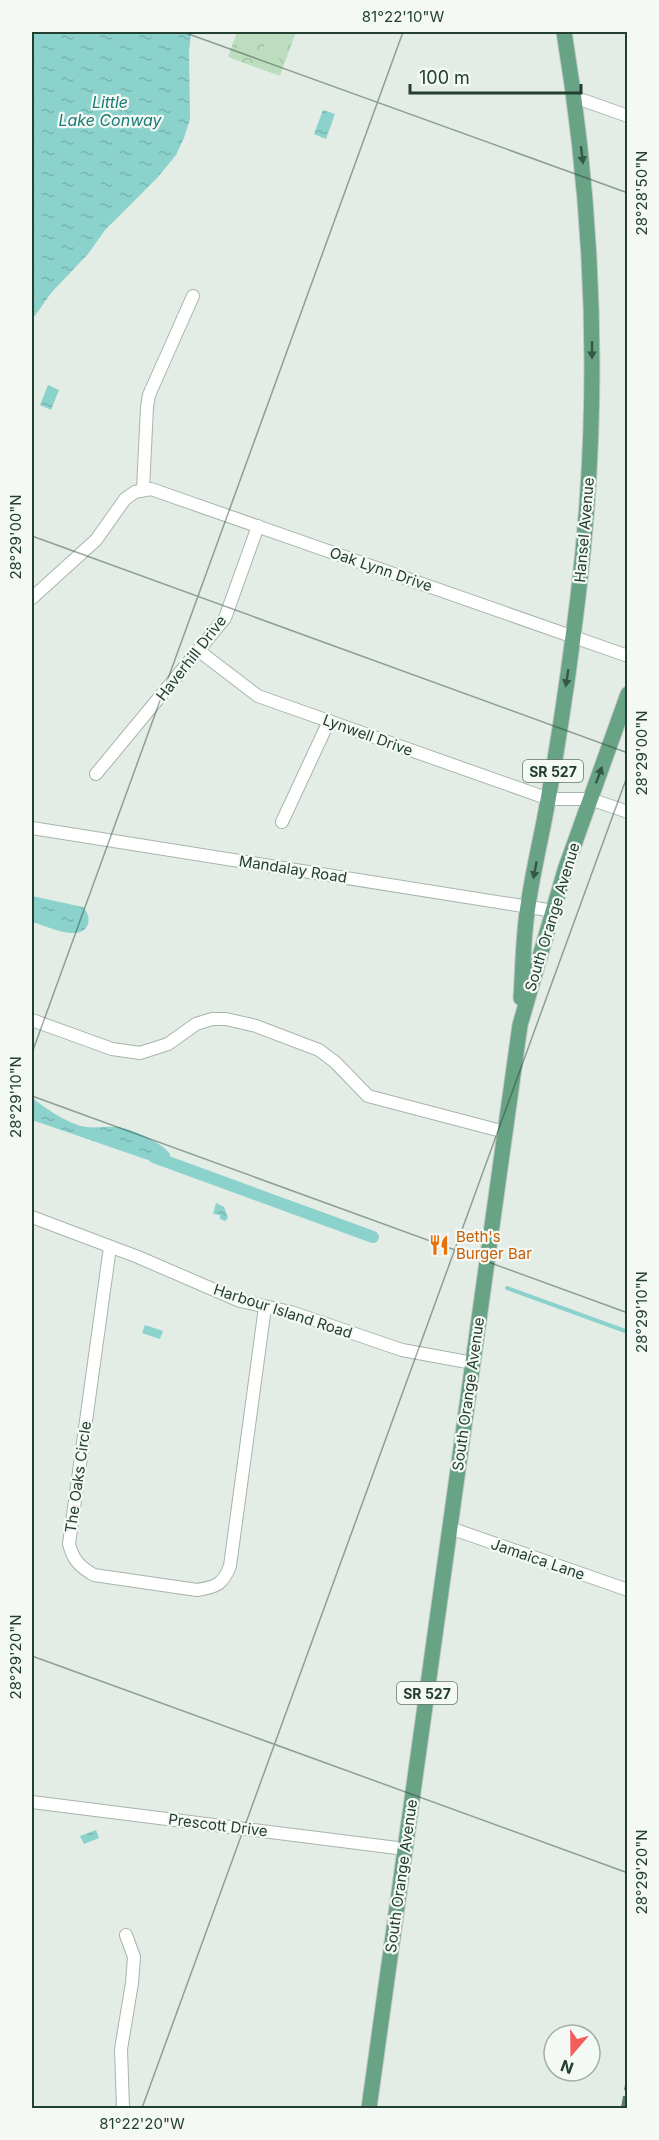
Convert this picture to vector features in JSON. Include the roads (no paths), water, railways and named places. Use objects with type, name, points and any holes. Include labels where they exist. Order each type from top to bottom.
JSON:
[{"type":"main road","name":"Hansel Avenue","points":[[520,1025],[528,906],[549,799],[573,636],[588,494],[592,370],[587,201],[564,32]]},
{"type":"main road","name":"South Orange Avenue","points":[[369,2109],[520,1025],[565,870],[627,694]]},
{"type":"street","points":[[574,98],[627,116]]},
{"type":"street","points":[[32,598],[96,540],[125,499],[139,491],[149,395],[193,296]]},
{"type":"street","name":"Oak Lynn Drive","points":[[139,491],[157,491],[627,656]]},
{"type":"street","name":"Haverhill Drive","points":[[96,774],[225,618],[258,526]]},
{"type":"street","name":"Lynwell Drive","points":[[199,651],[258,696],[549,799],[590,799],[627,812]]},
{"type":"street","points":[[282,822],[329,721]]},
{"type":"street","name":"Mandalay Road","points":[[32,828],[554,911]]},
{"type":"street","points":[[32,1020],[112,1049],[140,1053],[168,1044],[196,1024],[212,1019],[226,1019],[256,1026],[319,1050],[335,1062],[368,1096],[505,1132]]},
{"type":"street","name":"Harbour Island Road","points":[[32,1217],[240,1301],[291,1312],[402,1350],[473,1363]]},
{"type":"street","name":"The Oaks Circle","points":[[110,1247],[69,1544],[72,1556],[81,1568],[94,1575],[198,1590],[213,1588],[225,1579],[230,1566],[265,1307]]},
{"type":"street","name":"Jamaica Lane","points":[[450,1528],[627,1590]]},
{"type":"street","name":"Prescott Drive","points":[[32,1802],[405,1849]]},
{"type":"street","points":[[123,2109],[121,2049],[134,1957],[126,1935]]},
{"type":"water","name":"Little Lake Conway","points":[[32,32],[191,32],[190,119],[176,155],[158,177],[105,230],[88,254],[51,293],[32,320]]},
{"type":"water","points":[[323,110],[335,114],[326,139],[314,134]]},
{"type":"water","points":[[48,385],[59,390],[51,410],[40,405]]},
{"type":"water","points":[[32,896],[83,907],[88,915],[88,924],[84,930],[71,933],[32,922]]},
{"type":"water","points":[[32,1098],[58,1116],[80,1126],[117,1127],[146,1137],[161,1145],[170,1154],[169,1163],[148,1160],[32,1120]]},
{"type":"water","points":[[216,1203],[224,1207],[228,1218],[225,1221],[220,1219],[220,1215],[213,1214]]},
{"type":"water","points":[[145,1325],[163,1331],[160,1339],[142,1333]]},
{"type":"water","points":[[96,1830],[99,1838],[84,1844],[80,1836]]},
{"type":"waterway","points":[[154,1157],[373,1237]]},
{"type":"waterway","points":[[507,1288],[628,1332]]},
{"type":"railway","points":[[623,2108],[628,2079]]},
{"type":"place","name":"Beth's Burger Bar","points":[[439,1245]]}]
